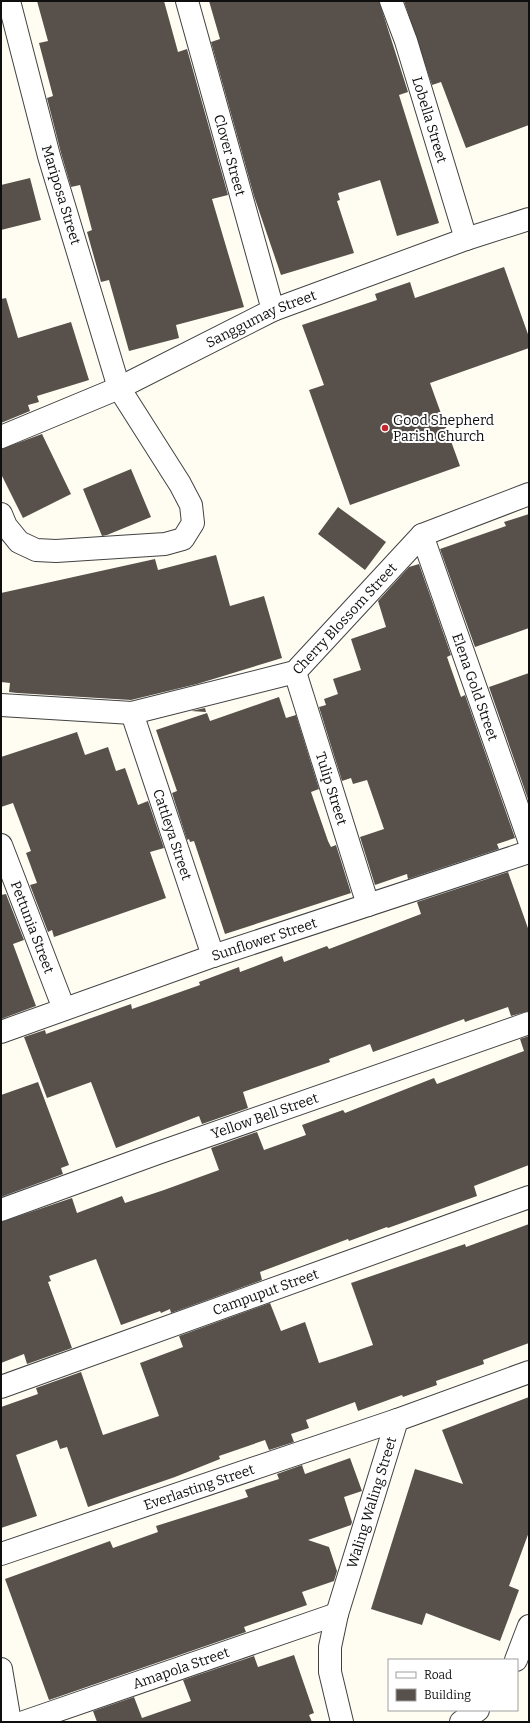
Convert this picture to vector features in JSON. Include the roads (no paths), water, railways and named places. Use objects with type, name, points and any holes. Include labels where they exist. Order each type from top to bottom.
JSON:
[{"type":"street","name":"Mariposa Street","points":[[1,514],[6,526],[19,542],[36,550],[56,551],[164,544],[183,539],[193,523],[191,506],[180,484],[119,388],[49,156],[9,1]]},
{"type":"street","name":"Clover Street","points":[[187,1],[273,310]]},
{"type":"street","name":"Lobella Street","points":[[391,1],[406,41],[466,239]]},
{"type":"street","name":"Sanggumay Street","points":[[1,437],[119,388],[273,310],[466,239],[529,219]]},
{"type":"street","name":"Cherry Blossom Street","points":[[1,705],[132,713],[295,672],[422,534],[529,494]]},
{"type":"street","name":"Elena Gold Street","points":[[422,534],[529,840]]},
{"type":"street","name":"Tulip Street","points":[[295,672],[368,905]]},
{"type":"street","name":"Cattleya Street","points":[[132,713],[213,956]]},
{"type":"street","name":"Pettunia Street","points":[[1,845],[64,1009]]},
{"type":"street","name":"Sunflower Street","points":[[1,1032],[213,956],[529,852]]},
{"type":"street","name":"Yellow Bell Street","points":[[1,1210],[158,1153],[529,1023]]},
{"type":"street","name":"Campuput Street","points":[[1,1387],[529,1197]]},
{"type":"street","name":"Waling Waling Street","points":[[342,1722],[330,1672],[330,1647],[337,1614],[397,1420],[529,1372]]},
{"type":"street","name":"Everlasting Street","points":[[1,1554],[397,1420]]},
{"type":"street","name":"Amapola Street","points":[[24,1722],[337,1614]]},
{"type":"street","points":[[516,1659],[529,1626]]},
{"type":"street","points":[[1,1669],[10,1722]]},
{"type":"street","points":[[461,1722],[477,1711]]},
{"type":"place","name":"Good Shepherd Parish Church","points":[[385,428]]}]
